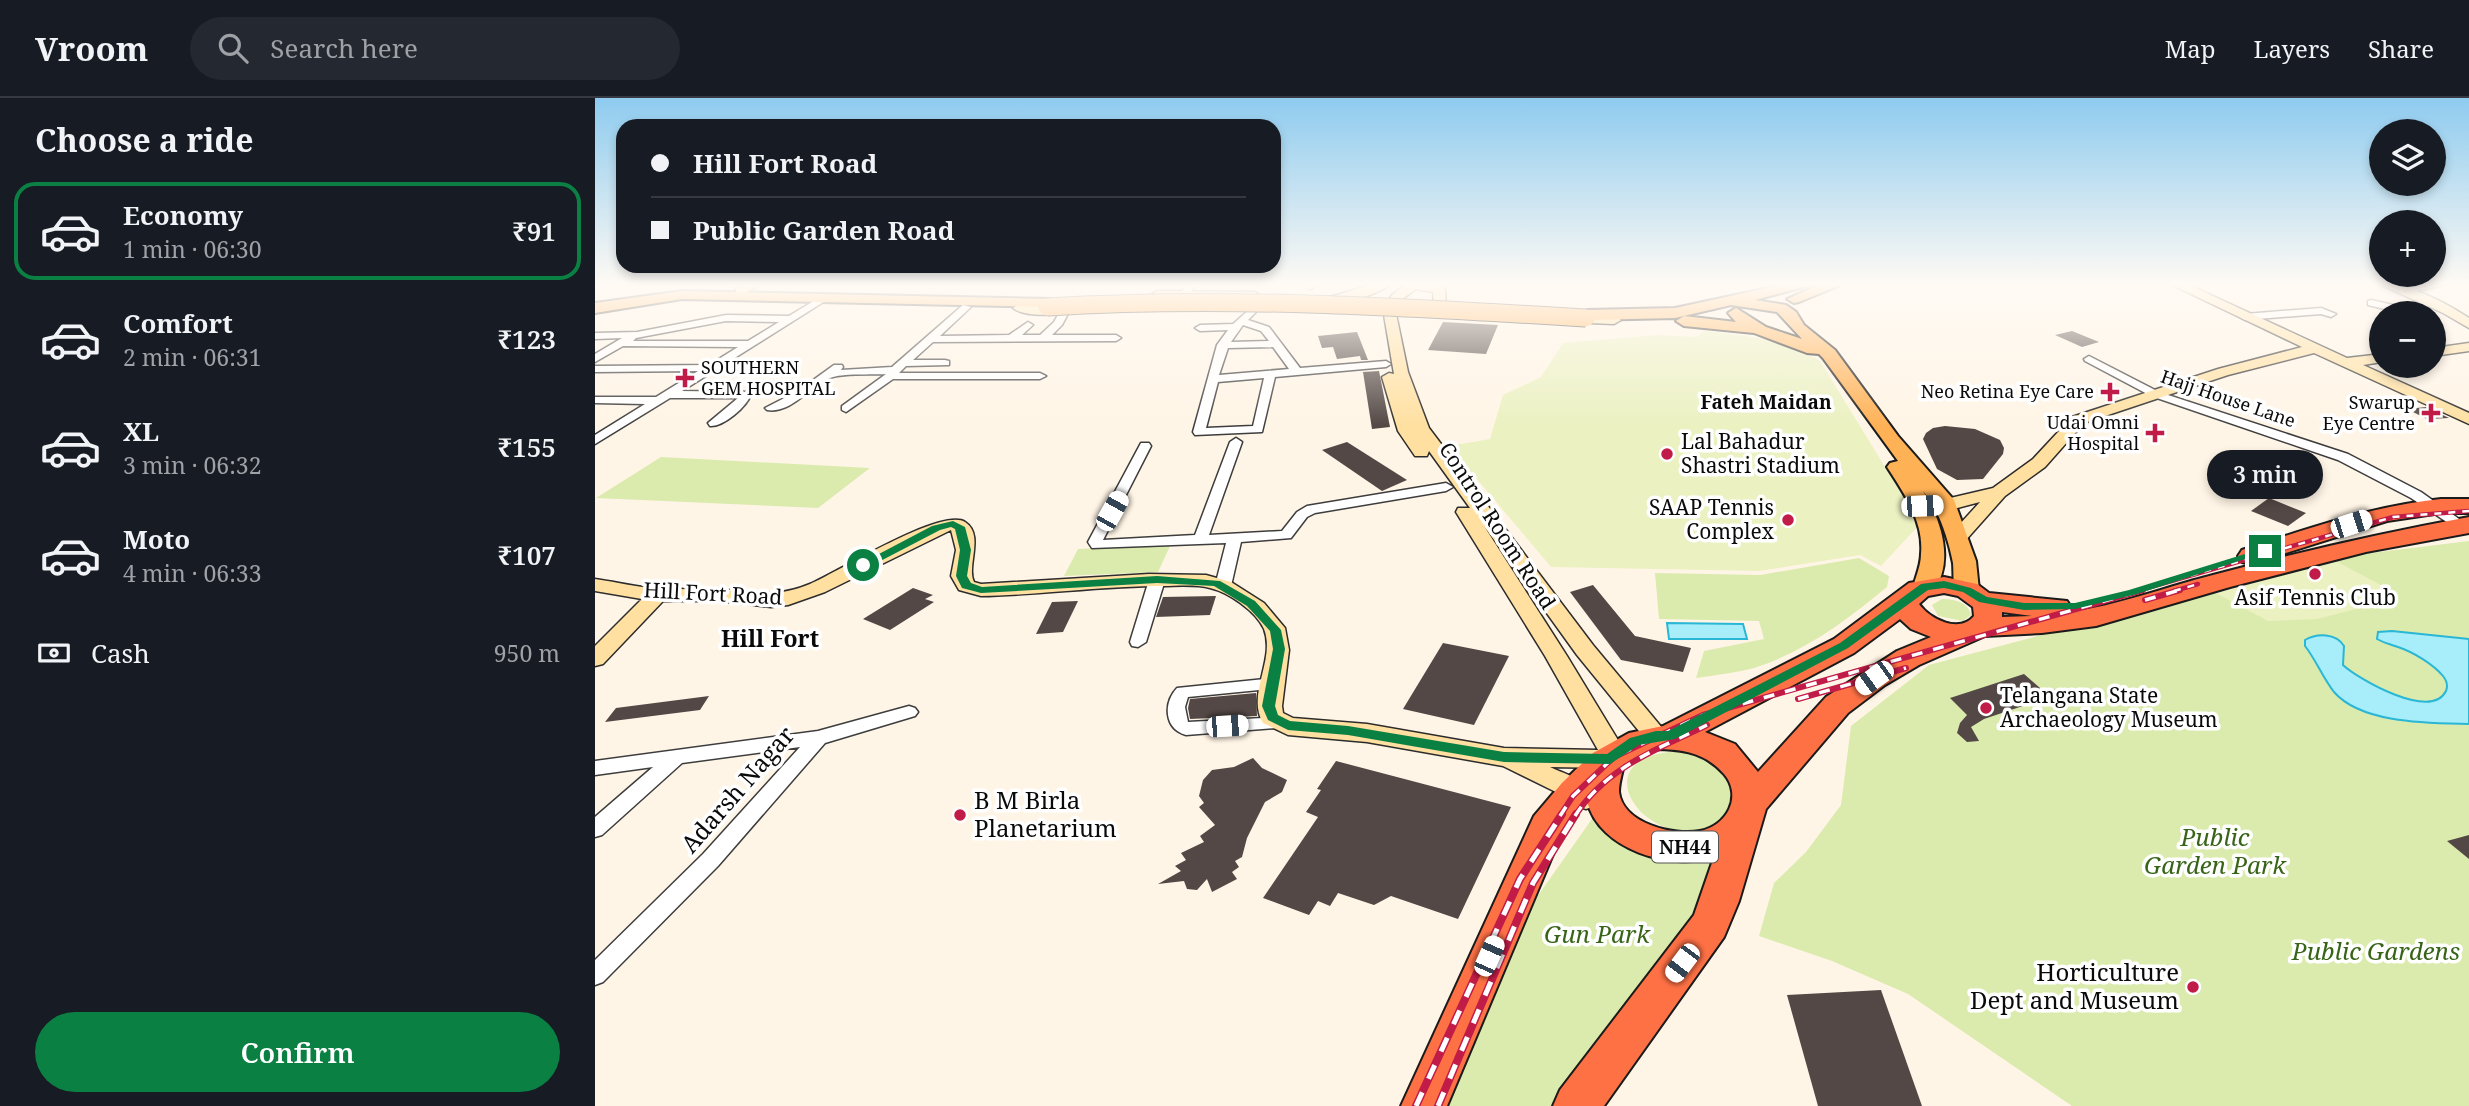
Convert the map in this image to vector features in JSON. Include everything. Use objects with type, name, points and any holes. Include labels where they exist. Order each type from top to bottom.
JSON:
[{"type":"highway","name":"NH44","points":[[2467,519],[2220,581],[2096,617],[2042,624],[1973,612],[1944,585],[1915,595],[1911,617],[1924,626],[1942,632],[1973,612],[2075,606],[2171,581],[2372,517],[2434,506],[2467,519]]},
{"type":"highway","points":[[1425,1106],[1547,826],[1575,790],[1611,758],[1635,742],[1663,736],[1844,646],[1915,595]]},
{"type":"highway","name":"NH44","points":[[1611,758],[1602,793],[1609,810],[1625,828],[1647,841],[1674,847],[1701,846],[1725,838],[1837,705],[1874,678],[1927,649],[1973,612]]},
{"type":"highway","points":[[1879,621],[1903,621],[1916,626],[1927,642],[1927,649]]},
{"type":"highway","points":[[1663,736],[1694,739],[1717,749],[1735,763],[1747,781],[1746,813]]},
{"type":"highway","name":"NH44","points":[[1576,1106],[1710,925],[1723,895],[1746,813]]},
{"type":"main road","name":"Control Room Road","points":[[1385,331],[1386,364],[1399,414],[1585,650],[1663,736]]},
{"type":"main road","name":"Control Room Road","points":[[1392,331],[1418,436],[1446,487],[1471,520],[1556,656],[1611,758]]},
{"type":"main road","points":[[1765,331],[1817,352],[1828,364],[1867,419],[1922,506],[1929,523],[1933,556],[1915,595]]},
{"type":"main road","points":[[1802,331],[1829,354],[1891,440],[1946,505],[1958,537],[1973,612]]},
{"type":"main road","points":[[2274,331],[2469,419]]},
{"type":"main road","points":[[2446,350],[2469,347]]},
{"type":"main road","points":[[1958,537],[1999,492],[2039,463],[2078,420],[2223,372],[2312,349]]},
{"type":"main road","points":[[2345,362],[2369,359]]},
{"type":"main road","points":[[1922,506],[1946,505],[1999,492]]},
{"type":"main road","name":"Hill Fort Road","points":[[596,586],[657,595],[717,595],[771,601],[795,597],[936,528],[953,524],[960,527],[966,550],[961,576],[966,586],[981,590],[1157,580],[1204,581],[1223,586],[1251,603],[1275,630],[1279,649],[1269,706],[1272,717],[1283,723]]},
{"type":"main road","points":[[595,660],[657,595]]},
{"type":"main road","points":[[1283,723],[1369,733],[1504,757],[1611,758]]},
{"type":"main road","points":[[1504,757],[1575,790],[1625,828]]},
{"type":"street","points":[[595,337],[658,331]]},
{"type":"street","points":[[595,440],[773,331]]},
{"type":"street","points":[[846,408],[896,370],[939,331]]},
{"type":"street","points":[[1011,339],[1021,331]]},
{"type":"street","points":[[1042,339],[1050,331]]},
{"type":"street","points":[[1233,331],[1222,345],[1199,432],[1258,429],[1270,374]]},
{"type":"street","points":[[1266,331],[1297,372]]},
{"type":"street","points":[[595,359],[637,335]]},
{"type":"street","points":[[930,339],[1116,338]]},
{"type":"street","points":[[620,344],[753,344]]},
{"type":"street","points":[[1222,345],[1275,344]]},
{"type":"street","name":"Hajj House Lane","points":[[2088,359],[2155,394],[2343,457],[2434,506]]},
{"type":"street","points":[[772,408],[802,393],[842,363]]},
{"type":"street","points":[[830,374],[896,370],[945,363]]},
{"type":"street","points":[[1213,379],[1386,364]]},
{"type":"street","points":[[595,369],[710,369]]},
{"type":"street","points":[[896,370],[1040,376]]},
{"type":"street","points":[[595,400],[745,394],[743,400],[714,423]]},
{"type":"street","points":[[595,425],[621,425]]},
{"type":"street","points":[[1200,541],[1236,442]]},
{"type":"street","points":[[1145,446],[1095,544],[1286,535],[1290,533],[1298,516],[1312,509],[1446,487]]},
{"type":"street","points":[[1223,586],[1234,538]]},
{"type":"street","points":[[1138,642],[1157,580]]},
{"type":"street","points":[[1273,684],[1183,692],[1175,704],[1180,725],[1186,729],[1283,723]]},
{"type":"street","points":[[818,738],[909,712]]},
{"type":"street","name":"Adarsh Nagar","points":[[595,768],[818,738]]},
{"type":"street","name":"Adarsh Nagar","points":[[595,975],[700,874],[770,799],[818,738]]},
{"type":"street","points":[[595,829],[676,758]]},
{"type":"green space","name":"Lal Bahadur Shastri Stadium","points":[[1704,331],[1749,337],[1791,347],[1820,361],[1920,524],[1881,566],[1860,555],[1759,571],[1551,567],[1449,446],[1490,439],[1503,395],[1541,377],[1563,343],[1659,335],[1697,337]]},
{"type":"green space","points":[[661,457],[870,468],[818,508],[596,498]]},
{"type":"green space","name":"Public Garden Park","points":[[2469,541],[2469,1106],[2072,1106],[1908,994],[1832,961],[1759,936],[1774,883],[1806,852],[1841,805],[1851,726],[1929,665],[2330,558]]},
{"type":"green space","points":[[1171,544],[1158,572],[1064,576],[1078,549]]},
{"type":"green space","points":[[1859,558],[1889,576],[1887,587],[1841,623],[1808,644],[1754,668],[1696,678],[1704,651],[1764,639],[1759,621],[1659,619],[1655,573],[1760,575]]},
{"type":"green space","name":"Asif Tennis Club","points":[[2330,558],[2394,592],[2360,608],[2317,619],[2268,621],[2210,590]]},
{"type":"green space","points":[[1942,599],[1960,602],[1967,607],[1971,615],[1963,621],[1938,616],[1932,605]]},
{"type":"green space","points":[[1683,751],[1710,761],[1718,767],[1725,773],[1733,789],[1730,806],[1724,817],[1694,831],[1670,829],[1649,819],[1634,804],[1627,786],[1631,769],[1649,757]]},
{"type":"green space","name":"Gun Park","points":[[1594,816],[1681,860],[1719,858],[1708,890],[1628,1018],[1555,1106],[1449,1106],[1532,904]]},
{"type":"water","points":[[1667,623],[1743,624],[1747,639],[1669,639]]},
{"type":"water","points":[[2378,632],[2469,639],[2469,724],[2397,720],[2346,703],[2334,692],[2305,646],[2305,640],[2310,638],[2321,635],[2331,637],[2344,646],[2343,665],[2363,679],[2411,700],[2426,702],[2438,699],[2446,691],[2447,684],[2434,667],[2404,649],[2377,639]]},
{"type":"building","points":[[1438,331],[1496,331],[1486,354],[1428,350]]},
{"type":"building","points":[[2072,331],[2099,342],[2082,347],[2055,335]]},
{"type":"building","points":[[1357,332],[1368,360],[1361,360],[1360,356],[1337,359],[1333,347],[1322,348],[1318,336]]},
{"type":"building","points":[[1379,371],[1390,427],[1372,429],[1363,372]]},
{"type":"building","name":"Swarup Eye Centre","points":[[2426,407],[2449,418],[2427,419],[2407,409]]},
{"type":"building","points":[[1945,426],[1975,429],[2000,440],[2004,448],[2003,454],[1983,479],[1957,480],[1937,469],[1923,439],[1933,428]]},
{"type":"building","points":[[1347,442],[1407,480],[1382,491],[1322,450]]},
{"type":"building","points":[[2269,498],[2306,513],[2288,526],[2251,511]]},
{"type":"building","points":[[1593,585],[1635,636],[1691,648],[1683,672],[1621,660],[1570,592]]},
{"type":"building","points":[[913,588],[933,595],[925,599],[934,602],[890,630],[863,619]]},
{"type":"building","points":[[1216,596],[1210,615],[1156,617],[1163,597]]},
{"type":"building","points":[[1078,601],[1063,632],[1036,634],[1052,602]]},
{"type":"building","points":[[1443,643],[1509,656],[1474,725],[1403,709]]},
{"type":"building","name":"Telangana State Archaeology Museum","points":[[2024,674],[2040,688],[2067,691],[1984,719],[1971,727],[1979,741],[1967,742],[1957,733],[1960,723],[1967,715],[1950,698]]},
{"type":"building","points":[[1256,693],[1257,716],[1190,719],[1190,699]]},
{"type":"building","points":[[709,696],[700,710],[605,722],[616,708]]},
{"type":"building","points":[[1253,758],[1262,768],[1287,780],[1282,792],[1265,802],[1247,838],[1242,857],[1235,861],[1239,867],[1232,872],[1237,879],[1212,892],[1207,879],[1197,890],[1187,889],[1184,881],[1158,884],[1181,871],[1175,866],[1186,860],[1181,853],[1204,842],[1200,836],[1215,825],[1199,807],[1204,803],[1199,796],[1203,780],[1212,770],[1234,767]]},
{"type":"building","points":[[1336,761],[1511,807],[1458,919],[1391,896],[1374,905],[1338,893],[1330,906],[1318,901],[1309,915],[1263,898],[1318,817],[1306,812],[1321,790],[1317,789]]},
{"type":"building","points":[[2469,835],[2469,859],[2447,841]]},
{"type":"building","points":[[1881,990],[1922,1106],[1818,1106],[1787,995]]},
{"type":"railway","points":[[2137,591],[2393,517],[2469,511]]},
{"type":"railway","points":[[2174,591],[2198,584]]},
{"type":"railway","points":[[1560,816],[1573,796],[1614,757],[1703,715],[2143,590]]},
{"type":"railway","points":[[2145,600],[2180,590]]},
{"type":"railway","points":[[1798,699],[1906,668]]},
{"type":"railway","points":[[1575,816],[1602,784],[1617,772],[1652,751],[1707,725]]},
{"type":"railway","points":[[1416,1106],[1520,879],[1562,814]]},
{"type":"railway","points":[[1438,1106],[1533,883],[1576,814]]},
{"type":"place","name":"SOUTHERN GEM HOSPITAL","points":[[685,378]]},
{"type":"place","name":"Neo Retina Eye Care","points":[[2110,392]]},
{"type":"place","name":"Swarup Eye Centre","points":[[2431,413]]},
{"type":"place","name":"Udai Omni Hospital","points":[[2155,433]]},
{"type":"place","name":"Lal Bahadur Shastri Stadium","points":[[1667,454]]},
{"type":"place","name":"SAAP Tennis Complex","points":[[1788,520]]},
{"type":"place","name":"Asif Tennis Club","points":[[2315,574]]},
{"type":"place","name":"Telangana State Archaeology Museum","points":[[1986,708]]},
{"type":"place","name":"B M Birla Planetarium","points":[[960,815]]},
{"type":"place","name":"Horticulture Dept and Museum","points":[[2193,987]]},
{"type":"district","name":"Fateh Maidan","points":[[1766,402]]},
{"type":"district","name":"Hill Fort","points":[[770,639]]},
{"type":"route","points":[[863,565],[936,528],[953,524],[960,527],[966,550],[961,576],[966,586],[981,590],[1157,580],[1216,583],[1251,603],[1268,618],[1275,630],[1279,649],[1269,706],[1272,717],[1288,726],[1348,730],[1504,757],[1610,759],[1635,742],[1656,736],[1670,736],[1844,646],[1925,587],[1944,585],[1967,590],[1983,600],[2024,607],[2075,606],[2133,592],[2265,551]]},
{"type":"park label","name":"Public Gardens","points":[[2376,952]]}]
